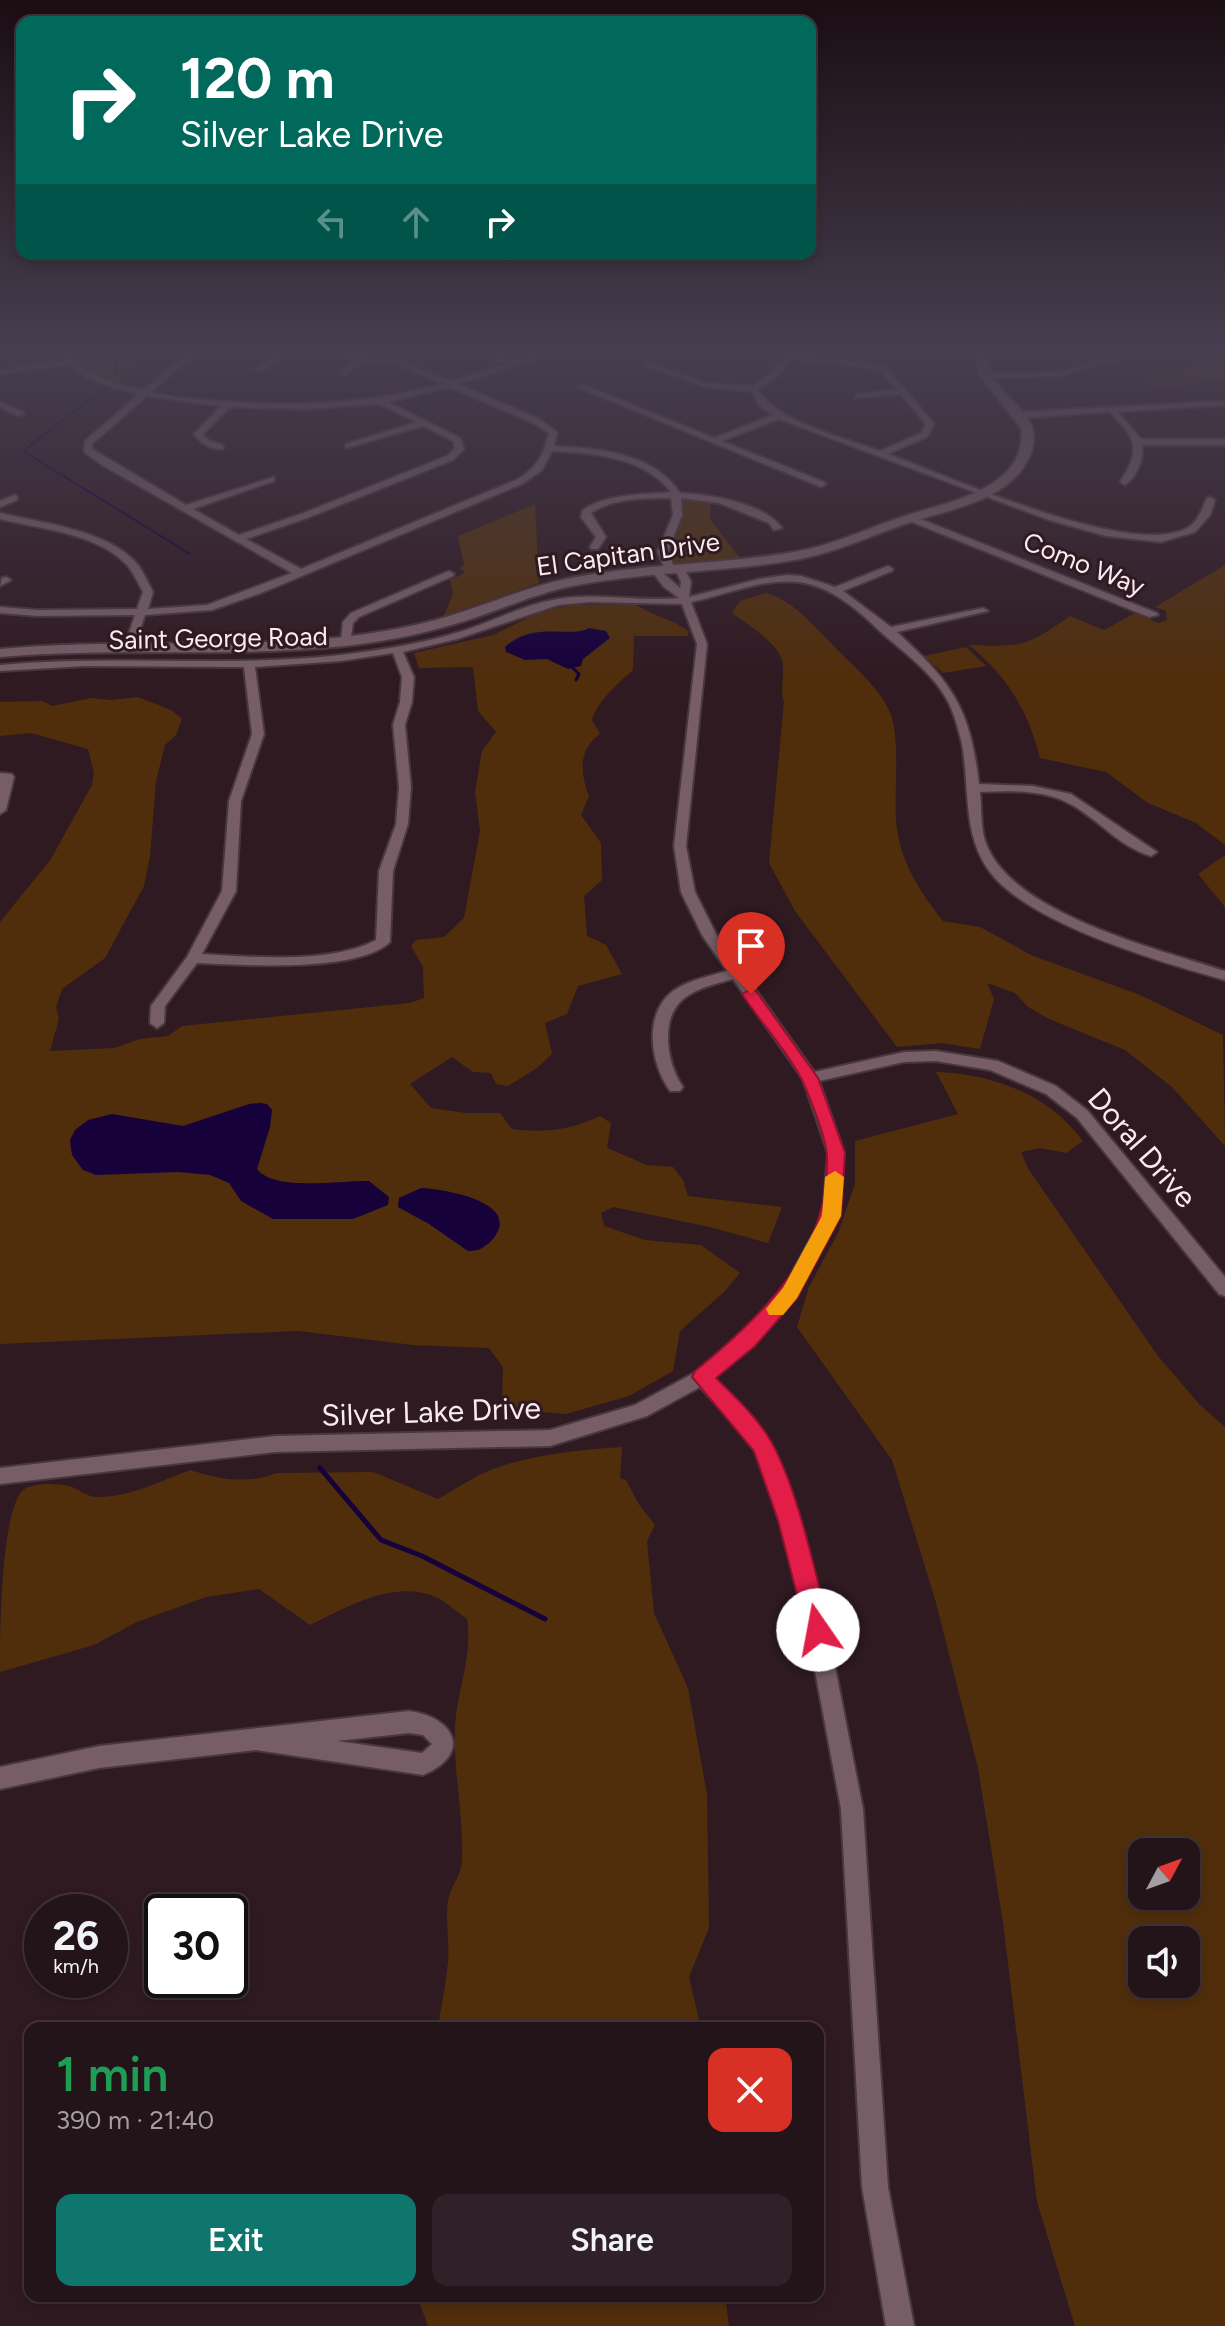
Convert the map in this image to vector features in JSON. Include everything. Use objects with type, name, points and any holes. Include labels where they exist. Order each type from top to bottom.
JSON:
[{"type":"street","points":[[97,458],[300,573]]},
{"type":"street","points":[[239,538],[304,516],[447,458]]},
{"type":"street","points":[[0,610],[38,613],[210,610],[532,476],[541,469],[546,458]]},
{"type":"street","points":[[619,458],[660,475],[671,485],[676,497]]},
{"type":"street","points":[[755,458],[821,484]]},
{"type":"street","points":[[894,458],[1052,518],[1106,533],[1161,539],[1192,530],[1205,515],[1210,500]]},
{"type":"street","name":"El Capitan Drive","points":[[0,653],[81,645],[253,648],[346,641],[441,623],[557,585],[803,555],[842,545],[986,492],[1009,476],[1022,458]]},
{"type":"street","points":[[1125,482],[1139,458]]},
{"type":"street","points":[[186,508],[271,479]]},
{"type":"street","name":"Silver Lake Drive","points":[[0,1476],[275,1444],[550,1438],[640,1411],[702,1377],[748,1340],[790,1293],[831,1216],[836,1153],[810,1078],[709,935],[688,892],[680,846],[702,644],[685,597],[686,582],[669,570],[663,551],[678,511],[676,497]]},
{"type":"street","points":[[0,504],[14,498]]},
{"type":"street","points":[[595,547],[601,537],[586,517],[590,507],[608,500],[711,498],[772,521],[777,528]]},
{"type":"street","points":[[0,516],[89,539],[114,550],[132,565],[148,592],[130,645]]},
{"type":"street","name":"Como Way","points":[[910,518],[1153,615]]},
{"type":"street","points":[[836,590],[888,569]]},
{"type":"street","points":[[669,570],[668,585],[685,597]]},
{"type":"street","points":[[346,641],[348,622],[355,615],[449,574]]},
{"type":"street","name":"Saint George Road","points":[[0,668],[96,661],[249,665],[337,659],[397,650],[465,634],[535,607],[575,598],[685,597],[777,579],[802,580],[836,590],[930,670],[956,703],[965,730],[982,850],[995,870],[1016,891],[1078,924],[1225,976]]},
{"type":"street","points":[[886,631],[983,611]]},
{"type":"street","points":[[193,958],[296,959],[363,952],[383,942],[386,871],[402,824],[405,787],[399,725],[406,702],[408,677],[397,650]]},
{"type":"street","points":[[157,1023],[158,1006],[193,958],[229,891],[235,801],[258,734],[249,665]]},
{"type":"street","points":[[0,810],[4,777]]},
{"type":"street","points":[[973,788],[1039,791],[1066,797],[1130,842],[1151,852]]},
{"type":"street","points":[[675,1087],[663,1073],[658,1028],[664,1009],[675,996],[690,987],[736,973]]},
{"type":"street","name":"Doral Drive","points":[[810,1078],[904,1057],[936,1056],[993,1065],[1051,1090],[1082,1114],[1225,1289]]},
{"type":"street","points":[[702,1377],[763,1447],[789,1520],[812,1601],[852,1809],[875,2187],[900,2326]]},
{"type":"street","points":[[0,1778],[99,1757],[409,1722],[427,1722],[438,1729],[443,1739],[442,1751],[435,1759],[423,1764],[258,1740]]},
{"type":"shaded area","points":[[676,497],[711,498],[710,519],[744,563],[670,570],[663,551],[678,511]]},
{"type":"shaded area","points":[[535,504],[539,583],[444,616],[453,593],[450,580],[465,573],[460,568],[464,565],[458,536]]},
{"type":"shaded area","points":[[1225,565],[1225,845],[1196,823],[1148,803],[1106,772],[1040,758],[1029,724],[1014,695],[994,669],[969,645],[1023,643],[1070,616],[1104,630],[1135,613],[1158,623],[1167,620],[1166,611],[1155,607]]},
{"type":"shaded area","points":[[766,593],[792,606],[807,619],[868,680],[888,708],[895,734],[896,816],[903,855],[927,900],[943,921],[980,927],[1031,955],[1140,995],[1223,1035],[1225,1146],[1172,1087],[1125,1050],[1049,1019],[1028,1007],[1015,993],[987,983],[994,999],[980,1049],[942,1043],[897,1047],[795,911],[769,863],[784,702],[783,665],[770,642],[732,613],[740,601]]},
{"type":"shaded area","points":[[635,604],[689,632],[687,636],[634,636],[633,670],[598,706],[592,720],[600,734],[584,754],[583,771],[589,796],[581,815],[601,843],[602,880],[584,896],[587,936],[606,945],[622,974],[578,986],[567,1014],[545,1023],[552,1054],[537,1068],[508,1086],[496,1084],[491,1073],[473,1072],[452,1057],[410,1084],[431,1108],[465,1113],[500,1113],[512,1129],[557,1129],[600,1116],[611,1123],[607,1148],[647,1165],[673,1167],[683,1180],[688,1196],[782,1207],[768,1243],[710,1227],[613,1207],[601,1213],[604,1226],[645,1240],[701,1245],[740,1273],[725,1291],[680,1331],[673,1371],[629,1396],[566,1414],[505,1409],[502,1404],[503,1367],[489,1348],[413,1345],[298,1331],[0,1344],[0,922],[51,859],[92,785],[94,773],[88,749],[31,733],[0,736],[0,702],[42,701],[52,706],[92,698],[111,700],[138,697],[171,710],[182,719],[176,735],[165,745],[156,781],[150,856],[144,886],[105,958],[62,989],[56,1007],[59,1019],[50,1051],[114,1048],[140,1039],[168,1036],[182,1026],[410,1003],[424,998],[423,967],[411,946],[416,940],[444,937],[464,918],[480,831],[475,792],[482,751],[496,732],[478,711],[473,667],[419,668],[414,653],[493,635],[542,611],[572,605]]},
{"type":"shaded area","points":[[589,628],[606,631],[610,638],[583,659],[581,666],[568,669],[547,659],[525,660],[506,652],[505,647],[528,634]]},
{"type":"shaded area","points":[[966,647],[986,666],[943,673],[924,656]]},
{"type":"shaded area","points":[[1225,855],[1225,907],[1198,874]]},
{"type":"shaded area","points":[[936,1072],[998,1082],[1036,1099],[1053,1111],[1083,1141],[1066,1153],[1040,1148],[1021,1152],[1029,1170],[1158,1356],[1200,1405],[1225,1427],[1225,2326],[1075,2326],[1037,2202],[1003,1922],[978,1768],[935,1599],[892,1460],[797,1327],[809,1287],[838,1233],[855,1184],[855,1141],[958,1114]]},
{"type":"shaded area","points":[[260,1103],[267,1104],[272,1110],[257,1169],[266,1176],[293,1183],[369,1181],[389,1197],[388,1205],[353,1219],[273,1219],[241,1201],[229,1183],[210,1175],[178,1172],[96,1175],[83,1170],[72,1155],[70,1140],[75,1130],[88,1120],[112,1114],[183,1126]]},
{"type":"shaded area","points":[[421,1188],[447,1191],[479,1201],[499,1217],[499,1229],[485,1246],[468,1251],[398,1207],[399,1198]]},
{"type":"shaded area","points":[[622,1447],[620,1478],[626,1480],[655,1525],[647,1541],[654,1613],[688,1688],[707,1795],[709,1928],[689,1977],[700,2022],[439,2022],[448,1962],[448,1901],[462,1860],[455,1727],[468,1633],[467,1619],[436,1597],[420,1592],[387,1593],[355,1603],[310,1625],[259,1589],[206,1597],[137,1622],[94,1645],[0,1672],[6,1543],[17,1498],[30,1486],[64,1485],[97,1497],[134,1491],[191,1470],[245,1480],[277,1473],[373,1472],[438,1499],[493,1469],[525,1460]]},
{"type":"shaded area","points":[[419,2302],[726,2302],[729,2326],[428,2326]]},
{"type":"waterway","points":[[34,458],[190,554]]},
{"type":"waterway","points":[[572,667],[579,674],[576,680]]},
{"type":"waterway","points":[[320,1468],[381,1540],[422,1556],[545,1619]]},
{"type":"slow traffic","points":[[776,1309],[790,1293],[831,1216],[835,1177]]},
{"type":"route","points":[[751,994],[810,1078],[836,1153],[831,1216],[790,1293],[748,1340],[702,1377],[763,1447],[789,1520],[818,1630]]}]
